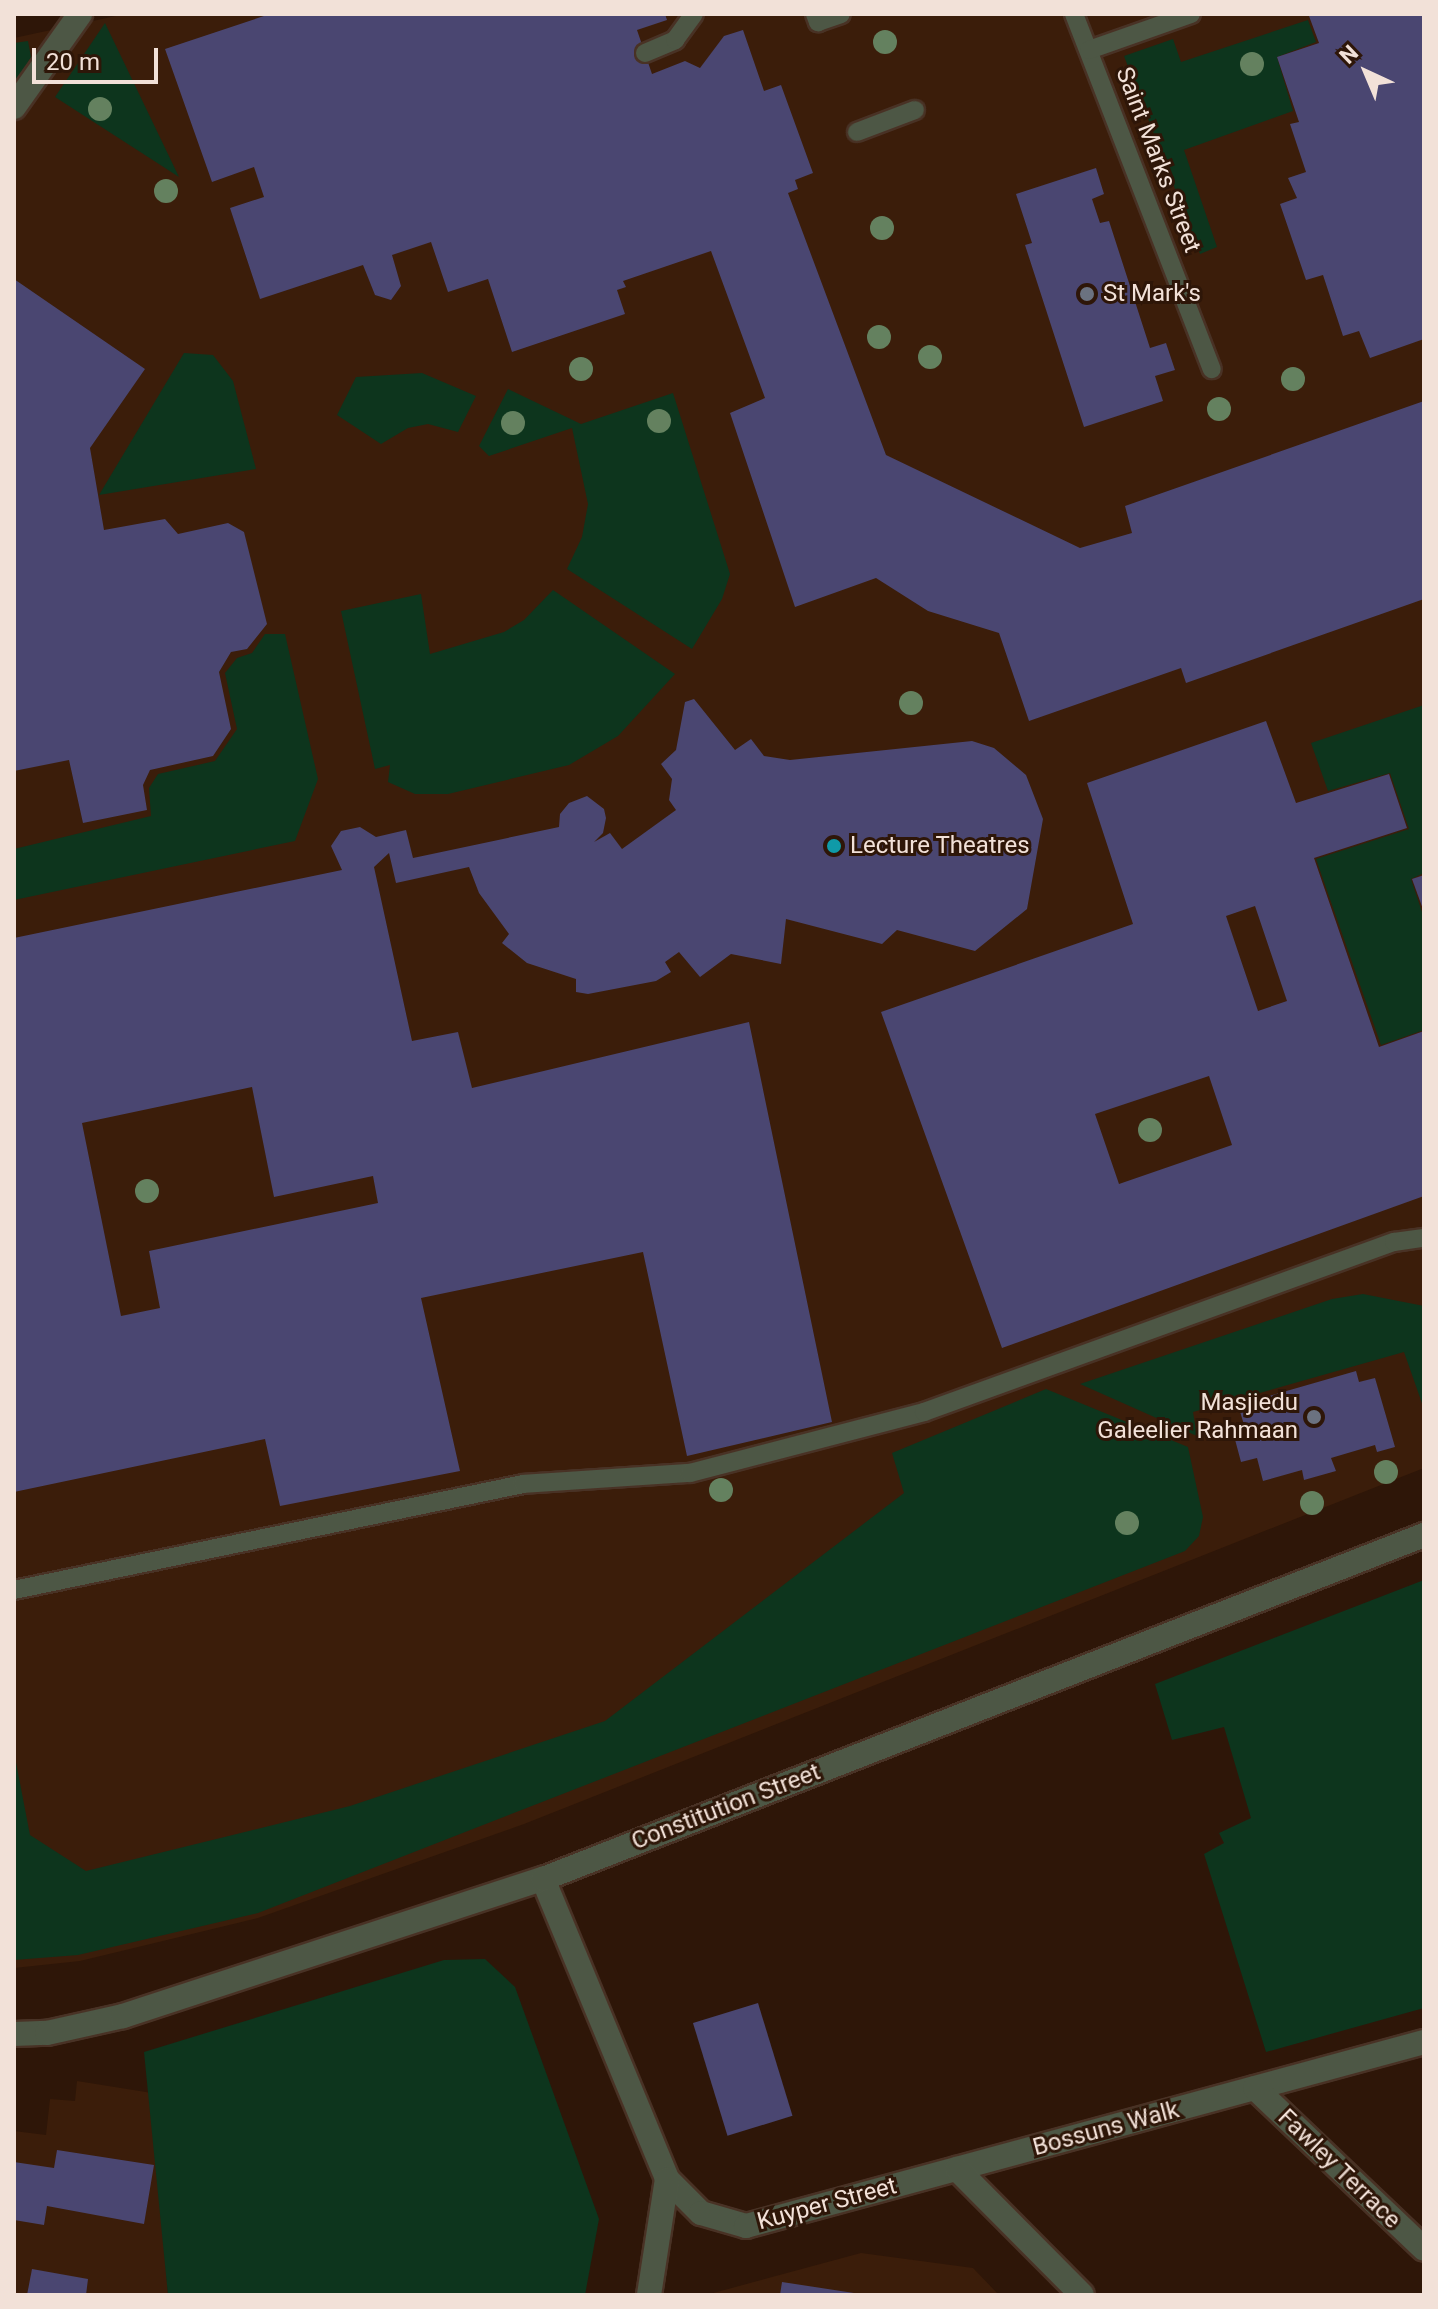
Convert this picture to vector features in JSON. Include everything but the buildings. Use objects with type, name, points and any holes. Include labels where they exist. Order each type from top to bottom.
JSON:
[{"type":"street","points":[[14,107],[80,14]]},
{"type":"street","name":"Constitution Street","points":[[14,2034],[47,2033],[123,2016],[543,1879],[1424,1535]]},
{"type":"street","name":"Kuyper Street","points":[[543,1879],[667,2179],[701,2213],[746,2226],[957,2169]]},
{"type":"street","name":"Bossuns Walk","points":[[957,2169],[1424,2042]]},
{"type":"street","name":"Fawley Terrace","points":[[1255,2088],[1424,2249]]},
{"type":"street","points":[[957,2169],[1082,2295]]},
{"type":"street","points":[[649,2295],[667,2179]]},
{"type":"lane","points":[[645,53],[675,40],[694,14]]},
{"type":"lane","points":[[815,14],[818,22],[841,14]]},
{"type":"lane","name":"Saint Marks Street","points":[[1074,14],[1212,369]]},
{"type":"lane","points":[[1089,50],[1191,14]]},
{"type":"lane","points":[[857,132],[915,110]]},
{"type":"lane","points":[[14,1590],[523,1484],[690,1473],[924,1412],[1394,1242],[1424,1238]]},
{"type":"shaded area","points":[[125,14],[1424,14],[1424,1468],[524,1824],[258,1918],[80,1961],[14,1968],[14,38]]},
{"type":"shaded area","points":[[77,2081],[152,2093],[168,2295],[14,2295],[14,2131],[46,2135],[50,2099],[75,2101]]},
{"type":"shaded area","points":[[861,2253],[973,2268],[999,2295],[706,2295]]},
{"type":"green space","points":[[1308,20],[1316,42],[1277,57],[1293,111],[1184,150],[1217,247],[1200,254],[1124,56],[1173,39],[1181,62]]},
{"type":"green space","points":[[105,23],[179,177],[55,97]]},
{"type":"green space","points":[[28,41],[31,57],[14,86],[14,43]]},
{"type":"green space","points":[[184,353],[213,355],[233,381],[256,469],[99,495]]},
{"type":"green space","points":[[422,373],[476,396],[458,432],[428,424],[408,428],[381,444],[337,415],[356,377]]},
{"type":"green space","points":[[508,389],[581,424],[673,393],[730,574],[722,599],[692,649],[567,569],[582,537],[588,504],[572,428],[489,456],[479,446]]},
{"type":"green space","points":[[553,590],[675,674],[618,736],[569,765],[448,794],[415,794],[388,782],[390,765],[375,769],[341,611],[421,594],[430,654],[504,632],[524,620]]},
{"type":"green space","points":[[265,634],[285,634],[318,779],[295,841],[14,900],[14,849],[151,816],[149,788],[158,774],[215,761],[237,729],[225,673],[237,658],[252,653]]},
{"type":"green space","points":[[1424,705],[1424,873],[1411,879],[1424,918],[1424,1030],[1381,1045],[1316,859],[1409,829],[1390,773],[1328,791],[1311,743]]},
{"type":"green space","points":[[1363,1294],[1424,1306],[1424,1409],[1404,1352],[1193,1412],[1197,1436],[1080,1384],[1332,1299]]},
{"type":"green space","points":[[1046,1389],[1188,1447],[1203,1517],[1199,1536],[1185,1551],[258,1913],[78,1955],[14,1960],[14,1752],[30,1835],[86,1871],[350,1806],[605,1721],[904,1493],[892,1453]]},
{"type":"green space","points":[[1424,1580],[1424,2008],[1266,2052],[1204,1854],[1224,1843],[1219,1833],[1251,1818],[1224,1727],[1172,1740],[1155,1684]]},
{"type":"green space","points":[[485,1959],[515,1987],[599,2219],[585,2295],[168,2295],[144,2052],[444,1960]]},
{"type":"place","name":"St Mark's","points":[[1087,294]]},
{"type":"place","name":"Lecture Theatres","points":[[834,846]]},
{"type":"place","name":"Masjiedu Galeelier Rahmaan","points":[[1314,1417]]}]
